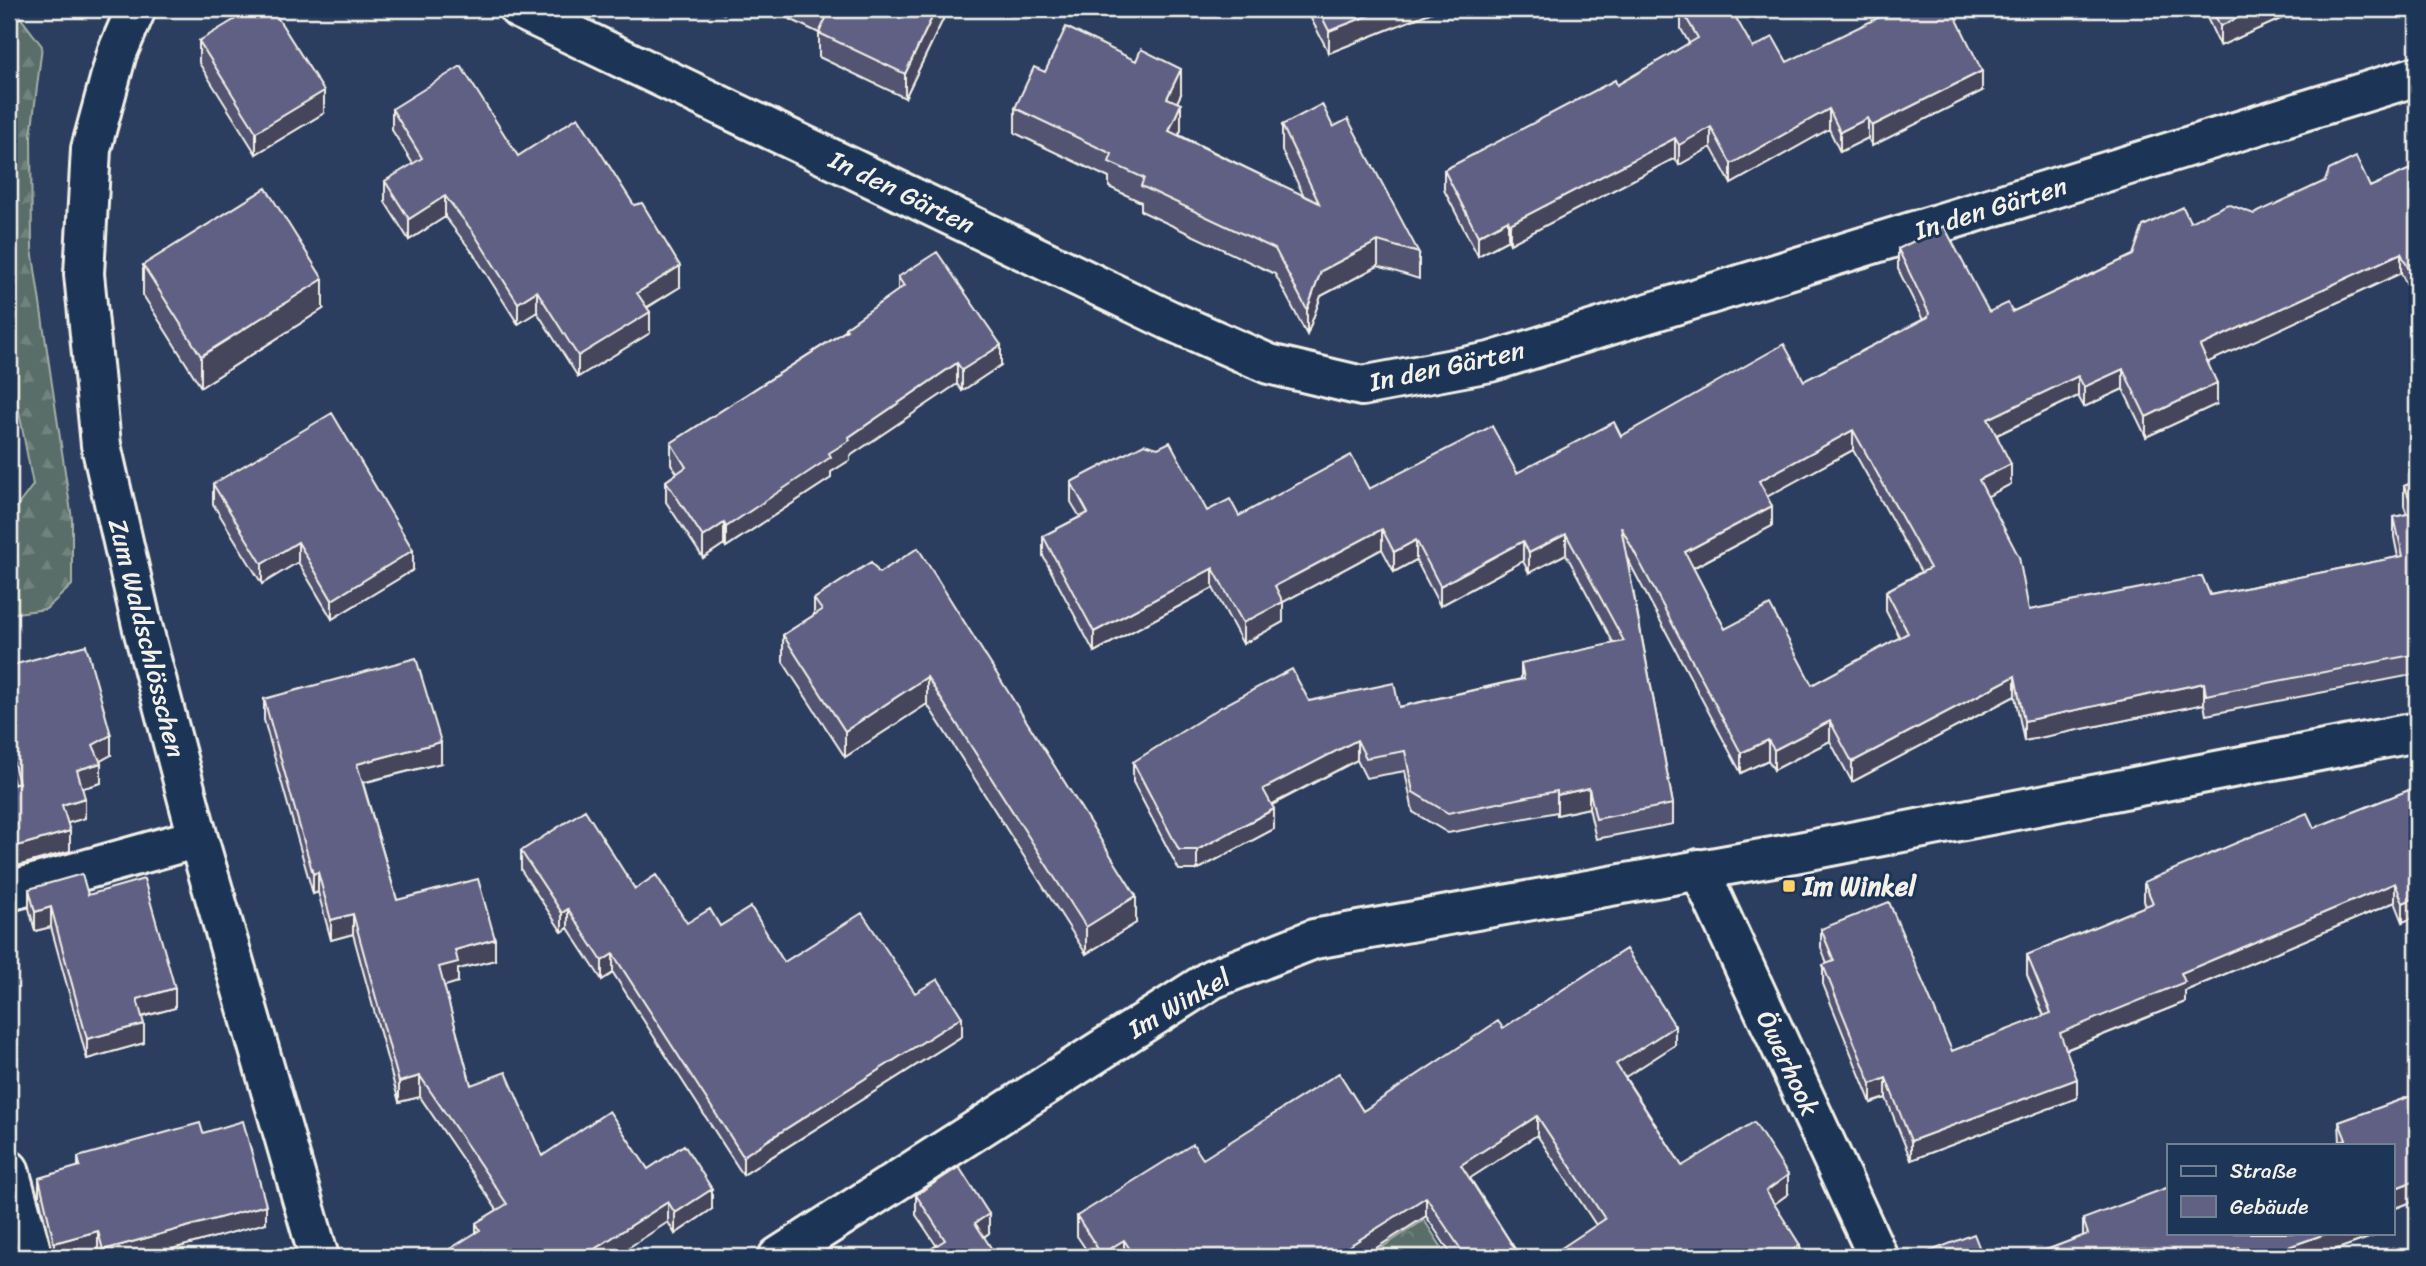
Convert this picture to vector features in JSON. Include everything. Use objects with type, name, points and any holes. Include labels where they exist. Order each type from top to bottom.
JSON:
[{"type":"street","name":"Zum Waldschlösschen","points":[[136,9],[117,53],[91,149],[84,274],[101,445],[142,625],[198,838],[319,1257]]},
{"type":"street","name":"In den Gärten","points":[[519,9],[1169,320],[1269,364],[1362,386],[1490,362],[2417,76]]},
{"type":"street","name":"Im Winkel","points":[[778,1257],[1212,979],[1314,939],[1699,869],[2417,732]]},
{"type":"street","points":[[9,891],[198,838]]},
{"type":"street","name":"Öwerhook","points":[[1699,869],[1878,1257]]},
{"type":"street","points":[[9,1170],[33,1257]]},
{"type":"green space","points":[[9,9],[14,9],[42,46],[31,136],[32,249],[72,519],[72,585],[46,609],[9,614],[9,517],[33,485],[9,359]]},
{"type":"green space","points":[[1424,1220],[1448,1257],[1367,1257]]},
{"type":"building","points":[[252,9],[272,9],[324,91],[256,132],[199,41]]},
{"type":"building","points":[[818,9],[936,9],[905,74],[819,33],[828,14]]},
{"type":"building","points":[[1318,9],[1385,9],[1329,31]]},
{"type":"building","points":[[1681,9],[1731,9],[1753,48],[1773,37],[1787,62],[1896,9],[1952,9],[1982,71],[1872,126],[1868,118],[1840,132],[1829,109],[1731,164],[1711,127],[1679,145],[1675,138],[1510,224],[1508,220],[1478,236],[1444,170],[1615,80],[1617,85],[1698,38]]},
{"type":"building","points":[[2212,9],[2257,9],[2220,26]]},
{"type":"building","points":[[1066,27],[1136,61],[1141,49],[1181,69],[1167,98],[1181,104],[1169,131],[1319,203],[1282,125],[1322,104],[1333,127],[1348,119],[1419,253],[1378,241],[1321,271],[1307,310],[1275,249],[1141,186],[1144,178],[1109,162],[1112,154],[1015,108],[1034,67],[1045,72]]},
{"type":"building","points":[[461,66],[518,156],[578,117],[634,205],[642,203],[680,266],[637,293],[650,312],[578,356],[537,291],[518,303],[473,232],[445,196],[409,219],[385,181],[422,158],[392,109]]},
{"type":"building","points":[[2356,157],[2370,187],[2417,166],[2417,276],[2413,278],[2401,253],[2200,346],[2217,383],[2146,417],[2123,369],[2084,387],[2078,376],[1988,419],[2011,464],[1979,480],[2019,557],[2029,610],[2202,576],[2210,595],[2403,556],[2394,517],[2416,512],[2404,486],[2417,481],[2417,654],[2206,695],[2204,683],[2024,721],[2015,676],[1852,762],[1830,721],[1774,750],[1768,740],[1741,753],[1621,527],[1673,804],[1596,819],[1589,788],[1557,795],[1557,791],[1448,813],[1413,792],[1405,751],[1366,758],[1357,740],[1263,789],[1274,809],[1197,850],[1179,850],[1133,762],[1221,707],[1292,669],[1309,701],[1394,683],[1399,707],[1524,679],[1521,663],[1624,641],[1566,534],[1529,553],[1523,541],[1440,586],[1416,540],[1394,552],[1382,529],[1275,586],[1283,602],[1243,623],[1213,568],[1094,632],[1043,536],[1088,513],[1071,482],[1144,444],[1158,448],[1170,442],[1207,511],[1230,499],[1239,516],[1351,455],[1369,489],[1492,426],[1517,473],[1614,422],[1621,436],[1784,344],[1804,381],[1928,317],[1929,313],[1898,249],[1944,226],[1989,312],[2008,303],[2012,312],[2133,255],[2143,226],[2183,207],[2190,222],[2228,204],[2254,214],[2325,181],[2329,170]],"holes":[[[1853,430],[1930,568],[1886,591],[1908,633],[1812,685],[1770,605],[1725,629],[1685,552],[1772,506],[1759,481]]]},
{"type":"building","points":[[266,188],[323,279],[201,356],[143,265]]},
{"type":"building","points":[[937,252],[1001,345],[962,370],[957,363],[849,437],[850,440],[829,453],[831,457],[726,527],[724,523],[703,537],[666,481],[686,467],[671,443],[847,330],[845,328],[904,286],[898,277]]},
{"type":"building","points":[[332,413],[413,550],[332,600],[298,542],[262,564],[213,484]]},
{"type":"building","points":[[918,548],[1136,896],[1086,927],[927,677],[845,731],[783,635],[822,610],[814,599],[871,562],[879,573]]},
{"type":"building","points":[[86,645],[111,735],[93,745],[101,763],[77,770],[85,798],[62,805],[70,831],[17,846],[9,814],[9,786],[19,783],[9,745],[9,666]]},
{"type":"building","points":[[416,658],[441,742],[357,764],[397,900],[478,879],[495,939],[455,950],[458,962],[439,967],[471,1085],[506,1072],[542,1156],[609,1111],[648,1169],[684,1145],[712,1189],[675,1213],[668,1202],[596,1248],[599,1253],[592,1257],[437,1257],[480,1230],[476,1223],[507,1204],[420,1076],[399,1082],[353,914],[331,920],[318,872],[313,874],[264,699]]},
{"type":"building","points":[[2409,790],[2413,802],[2417,800],[2417,897],[2403,903],[2395,883],[2181,973],[2185,982],[2060,1033],[2077,1079],[1911,1141],[1886,1078],[1871,1084],[1823,965],[1834,961],[1821,929],[1889,902],[1952,1051],[2051,1013],[2027,955],[2153,903],[2144,882],[2307,813],[2314,828]]},
{"type":"building","points":[[585,810],[635,889],[656,875],[687,923],[710,909],[720,926],[751,907],[784,962],[862,913],[915,993],[938,979],[962,1017],[743,1156],[613,954],[602,961],[568,909],[562,913],[521,851]]},
{"type":"building","points":[[82,874],[88,895],[144,879],[175,988],[137,999],[144,1024],[87,1039],[51,907],[35,912],[29,889]]},
{"type":"building","points":[[1626,949],[1675,1026],[1616,1064],[1682,1166],[1754,1122],[1788,1175],[1766,1191],[1800,1245],[1782,1257],[1548,1257],[1605,1219],[1537,1116],[1461,1165],[1520,1257],[1466,1257],[1426,1197],[1332,1257],[1135,1257],[1124,1240],[1101,1254],[1077,1216],[1193,1144],[1203,1159],[1339,1073],[1363,1111],[1498,1021],[1503,1028]]},
{"type":"building","points":[[2417,1094],[2417,1180],[2394,1189],[2394,1144],[2334,1144],[2346,1140],[2339,1122]]},
{"type":"building","points":[[243,1121],[266,1205],[103,1250],[98,1231],[54,1243],[39,1178],[80,1166],[78,1157],[200,1123],[203,1133]]},
{"type":"building","points":[[959,1167],[989,1214],[975,1223],[997,1257],[918,1257],[945,1240],[916,1195]]},
{"type":"building","points":[[2167,1188],[2167,1234],[2325,1234],[2260,1257],[2243,1257],[2239,1247],[2213,1257],[2028,1257],[2088,1234],[2083,1219]]},
{"type":"building","points":[[9,1226],[17,1251],[9,1254]]},
{"type":"building","points":[[1974,1234],[1983,1257],[1924,1257],[1923,1254]]},
{"type":"place","name":"Im Winkel","points":[[1789,886]]}]
